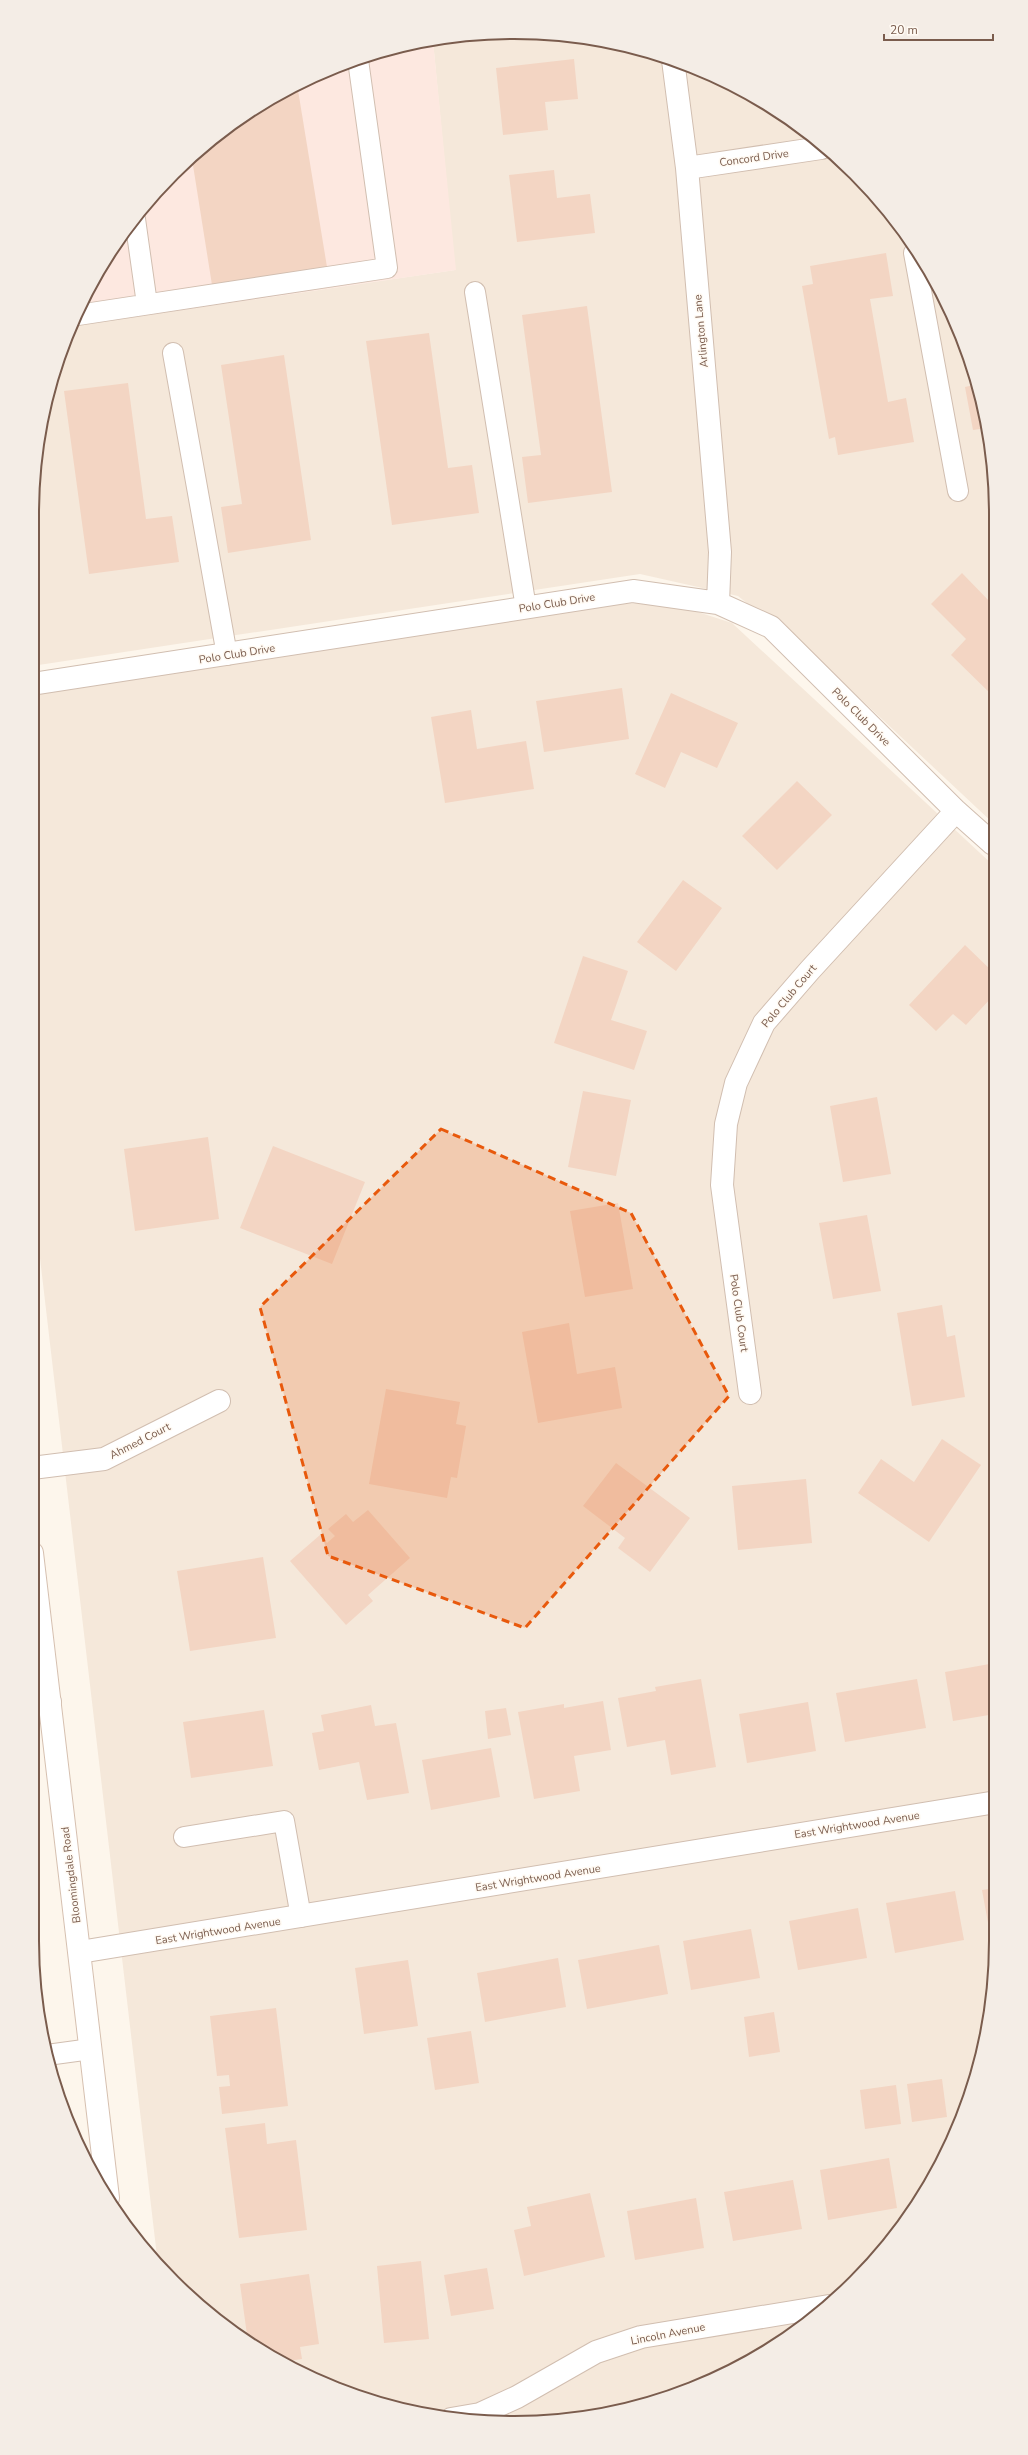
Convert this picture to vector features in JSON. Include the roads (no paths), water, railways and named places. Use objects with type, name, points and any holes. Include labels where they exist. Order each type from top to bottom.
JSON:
[{"type":"street","name":"Arlington Lane","points":[[675,67],[687,168],[720,552],[718,603]]},
{"type":"street","name":"Concord Drive","points":[[687,168],[817,149]]},
{"type":"street","name":"Polo Club Drive","points":[[39,683],[632,591],[718,603],[771,627],[956,811],[989,840]]},
{"type":"street","name":"Polo Club Court","points":[[750,1394],[722,1185],[726,1124],[736,1083],[764,1023],[810,970],[956,811]]},
{"type":"street","name":"Ahmed Court","points":[[39,1467],[104,1459],[219,1401]]},
{"type":"street","name":"Bloomingdale Road","points":[[39,1670],[41,1704],[80,1952],[106,2184]]},
{"type":"street","name":"East Wrightwood Avenue","points":[[80,1952],[989,1803]]},
{"type":"street","name":"Lincoln Avenue","points":[[477,2414],[517,2397],[596,2352],[641,2337],[815,2308]]},
{"type":"lane","points":[[83,314],[387,268],[359,65]]},
{"type":"lane","points":[[136,226],[147,304]]},
{"type":"lane","points":[[915,260],[958,491]]},
{"type":"lane","points":[[475,292],[526,608]]},
{"type":"lane","points":[[173,353],[227,655]]},
{"type":"lane","points":[[184,1837],[284,1821],[301,1917]]},
{"type":"lane","points":[[53,2054],[91,2050]]}]
